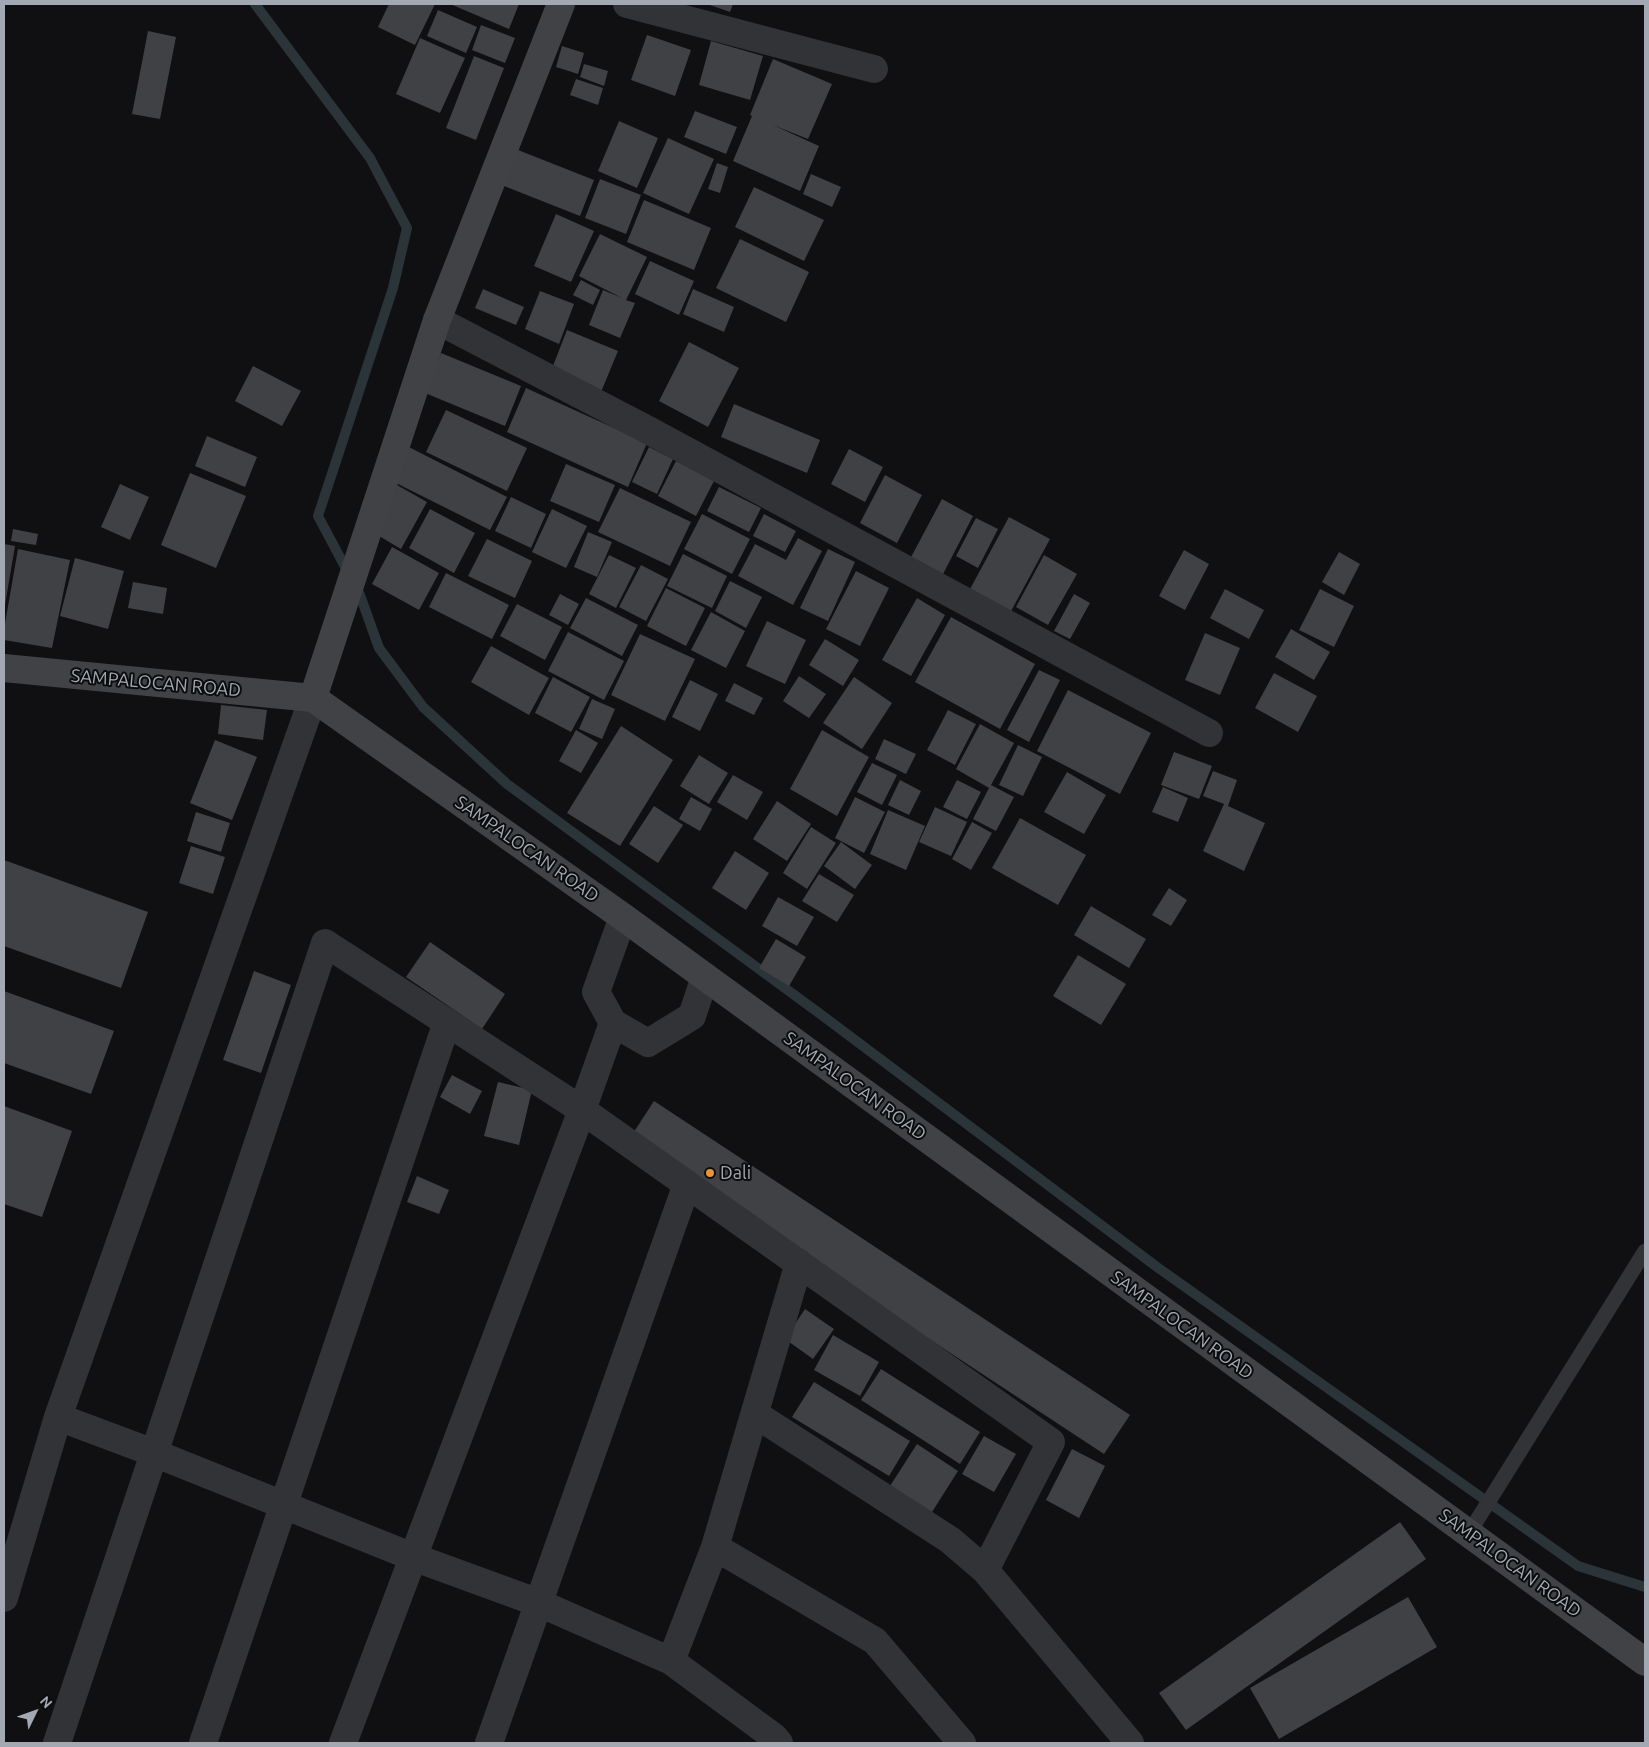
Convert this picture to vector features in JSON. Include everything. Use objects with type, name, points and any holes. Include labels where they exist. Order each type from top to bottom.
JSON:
[{"type":"main road","points":[[312,698],[437,320],[561,4]]},
{"type":"main road","name":"SAMPALOCAN ROAD","points":[[4,668],[312,698],[623,917],[1645,1662]]},
{"type":"street","points":[[627,4],[874,69]]},
{"type":"street","points":[[437,320],[648,430],[1208,733]]},
{"type":"street","points":[[4,1598],[58,1417],[312,698]]},
{"type":"street","points":[[623,917],[596,992],[613,1023],[648,1043],[692,1016],[705,977]]},
{"type":"street","points":[[57,1743],[325,943],[582,1110],[1051,1442],[985,1570]]},
{"type":"street","points":[[203,1743],[447,1022]]},
{"type":"street","points":[[343,1743],[582,1110],[613,1023]]},
{"type":"street","points":[[489,1743],[687,1184]]},
{"type":"street","points":[[671,1661],[715,1547],[799,1263]]},
{"type":"street","points":[[754,1414],[950,1540],[985,1570],[1130,1743]]},
{"type":"street","points":[[58,1417],[154,1453],[413,1557],[539,1603],[671,1661],[774,1737],[779,1743]]},
{"type":"street","points":[[715,1547],[875,1641],[962,1743]]},
{"type":"lane","points":[[1469,1533],[1645,1251]]},
{"type":"building","points":[[389,4],[435,4],[415,45],[378,27]]},
{"type":"building","points":[[450,4],[519,4],[509,29]]},
{"type":"building","points":[[707,4],[733,4],[730,12]]},
{"type":"building","points":[[438,10],[477,27],[466,53],[427,36]]},
{"type":"building","points":[[481,25],[515,38],[505,63],[472,50]]},
{"type":"building","points":[[148,31],[176,37],[160,119],[132,114]]},
{"type":"building","points":[[647,35],[691,50],[675,96],[631,80]]},
{"type":"building","points":[[420,38],[465,58],[440,113],[396,94]]},
{"type":"building","points":[[711,41],[763,56],[750,100],[699,85]]},
{"type":"building","points":[[562,46],[584,53],[578,74],[556,67]]},
{"type":"building","points":[[474,56],[504,68],[476,140],[446,128]]},
{"type":"building","points":[[773,59],[832,84],[808,139],[773,125],[819,146],[800,191],[733,161]]},
{"type":"building","points":[[584,64],[608,71],[604,86],[580,77]]},
{"type":"building","points":[[576,79],[603,88],[598,105],[570,95]]},
{"type":"building","points":[[695,111],[737,127],[726,154],[684,137]]},
{"type":"building","points":[[619,121],[658,138],[637,188],[598,171]]},
{"type":"building","points":[[668,138],[714,159],[689,214],[643,193]]},
{"type":"building","points":[[513,148],[594,180],[580,216],[499,184]]},
{"type":"building","points":[[717,163],[728,167],[720,193],[708,189]]},
{"type":"building","points":[[811,174],[841,187],[832,207],[803,194]]},
{"type":"building","points":[[600,179],[641,195],[626,234],[585,218]]},
{"type":"building","points":[[754,187],[824,220],[804,261],[735,227]]},
{"type":"building","points":[[644,200],[711,228],[694,270],[627,242]]},
{"type":"building","points":[[556,214],[594,231],[571,282],[534,266]]},
{"type":"building","points":[[600,234],[647,257],[626,300],[635,303],[620,338],[589,325],[603,290],[622,298],[579,276]]},
{"type":"building","points":[[740,239],[809,272],[786,322],[716,288]]},
{"type":"building","points":[[650,261],[694,281],[679,315],[635,294]]},
{"type":"building","points":[[581,280],[600,290],[593,305],[573,295]]},
{"type":"building","points":[[483,289],[524,307],[516,325],[475,308]]},
{"type":"building","points":[[693,289],[734,307],[724,332],[683,314]]},
{"type":"building","points":[[540,291],[574,304],[559,344],[525,329]]},
{"type":"building","points":[[567,330],[618,351],[601,392],[551,371]]},
{"type":"building","points":[[689,342],[739,368],[708,427],[659,401]]},
{"type":"building","points":[[441,353],[521,386],[505,426],[425,393]]},
{"type":"building","points":[[253,366],[301,391],[282,426],[235,401]]},
{"type":"building","points":[[526,388],[647,443],[628,487],[507,432]]},
{"type":"building","points":[[734,404],[820,440],[807,473],[721,437]]},
{"type":"building","points":[[446,410],[527,448],[507,491],[426,452]]},
{"type":"building","points":[[207,436],[257,457],[245,487],[195,466]]},
{"type":"building","points":[[403,444],[507,497],[490,530],[386,478]]},
{"type":"building","points":[[649,447],[673,459],[657,494],[632,482]]},
{"type":"building","points":[[849,449],[883,467],[865,502],[831,484]]},
{"type":"building","points":[[676,461],[714,481],[696,516],[658,496]]},
{"type":"building","points":[[566,464],[615,485],[599,522],[550,501]]},
{"type":"building","points":[[190,473],[246,496],[216,568],[161,545]]},
{"type":"building","points":[[885,475],[922,495],[897,543],[860,523]]},
{"type":"building","points":[[120,484],[149,497],[130,540],[101,527]]},
{"type":"building","points":[[395,484],[427,502],[401,549],[369,530]]},
{"type":"building","points":[[719,487],[761,508],[749,532],[707,511]]},
{"type":"building","points":[[620,488],[691,522],[670,566],[598,532]]},
{"type":"building","points":[[511,497],[546,514],[531,548],[495,531]]},
{"type":"building","points":[[942,499],[973,516],[942,576],[910,559]]},
{"type":"building","points":[[430,509],[475,533],[454,573],[409,548]]},
{"type":"building","points":[[552,509],[587,526],[566,568],[532,552]]},
{"type":"building","points":[[702,514],[750,539],[732,574],[684,549]]},
{"type":"building","points":[[764,514],[796,531],[785,552],[753,536]]},
{"type":"building","points":[[1009,517],[1050,539],[1010,613],[969,591]]},
{"type":"building","points":[[976,518],[998,529],[978,568],[956,556]]},
{"type":"building","points":[[13,529],[38,534],[36,545],[11,541]]},
{"type":"building","points":[[588,532],[612,542],[597,577],[574,567]]},
{"type":"building","points":[[798,538],[822,551],[793,605],[738,576],[755,544],[786,560]]},
{"type":"building","points":[[487,539],[532,561],[515,598],[468,576]]},
{"type":"building","points":[[4,544],[15,546],[5,605],[4,604]]},
{"type":"building","points":[[392,547],[439,573],[419,610],[372,584]]},
{"type":"building","points":[[18,549],[70,560],[52,648],[4,640],[4,629]]},
{"type":"building","points":[[828,549],[855,562],[828,621],[800,608]]},
{"type":"building","points":[[1184,550],[1209,564],[1185,610],[1159,596]]},
{"type":"building","points":[[1339,552],[1360,564],[1344,595],[1322,582]]},
{"type":"building","points":[[683,554],[727,576],[712,608],[667,586]]},
{"type":"building","points":[[609,555],[636,568],[616,608],[589,594]]},
{"type":"building","points":[[1044,555],[1077,574],[1048,625],[1016,607]]},
{"type":"building","points":[[75,558],[124,571],[108,629],[60,616]]},
{"type":"building","points":[[641,565],[668,579],[646,621],[619,607]]},
{"type":"building","points":[[856,571],[889,588],[860,646],[826,629]]},
{"type":"building","points":[[446,573],[509,605],[492,639],[429,607]]},
{"type":"building","points":[[730,581],[762,597],[746,628],[715,611]]},
{"type":"building","points":[[133,582],[167,588],[163,614],[128,608]]},
{"type":"building","points":[[666,588],[705,608],[686,646],[647,626]]},
{"type":"building","points":[[1225,589],[1264,610],[1249,639],[1210,618]]},
{"type":"building","points":[[1320,589],[1354,606],[1334,647],[1299,630]]},
{"type":"building","points":[[560,594],[579,604],[568,625],[549,615]]},
{"type":"building","points":[[1074,594],[1090,603],[1070,639],[1054,631]]},
{"type":"building","points":[[586,598],[638,625],[622,656],[570,628]]},
{"type":"building","points":[[917,598],[945,615],[911,676],[882,660]]},
{"type":"building","points":[[517,604],[562,627],[545,660],[500,636]]},
{"type":"building","points":[[711,612],[745,631],[726,668],[691,650]]},
{"type":"building","points":[[951,617],[1035,664],[1000,729],[915,682]]},
{"type":"building","points":[[767,621],[806,640],[785,684],[746,666]]},
{"type":"building","points":[[1291,629],[1330,652],[1314,680],[1275,657]]},
{"type":"building","points":[[568,632],[624,661],[604,700],[548,671]]},
{"type":"building","points":[[1205,633],[1240,648],[1220,695],[1185,680]]},
{"type":"building","points":[[640,634],[695,659],[665,721],[611,695]]},
{"type":"building","points":[[825,639],[859,660],[843,686],[809,665]]},
{"type":"building","points":[[491,646],[549,678],[529,715],[471,682]]},
{"type":"building","points":[[1039,670],[1060,680],[1029,742],[1007,730]]},
{"type":"building","points":[[1274,673],[1317,696],[1298,732],[1255,708]]},
{"type":"building","points":[[799,676],[826,694],[809,718],[783,701]]},
{"type":"building","points":[[553,677],[590,697],[571,732],[535,713]]},
{"type":"building","points":[[854,677],[892,703],[862,749],[823,723]]},
{"type":"building","points":[[690,680],[718,694],[700,731],[672,717]]},
{"type":"building","points":[[734,683],[763,698],[754,715],[725,701]]},
{"type":"building","points":[[1068,690],[1151,733],[1120,794],[1037,751]]},
{"type":"building","points":[[592,699],[615,709],[602,739],[579,729]]},
{"type":"building","points":[[221,705],[267,710],[263,740],[218,734]]},
{"type":"building","points":[[948,710],[976,724],[955,765],[927,750]]},
{"type":"building","points":[[980,724],[1014,743],[991,785],[1014,797],[996,831],[973,819],[989,788],[956,769]]},
{"type":"building","points":[[621,726],[673,760],[620,846],[567,813]]},
{"type":"building","points":[[576,730],[598,743],[581,773],[559,761]]},
{"type":"building","points":[[822,730],[869,757],[837,816],[790,789]]},
{"type":"building","points":[[884,739],[916,754],[906,774],[875,759]]},
{"type":"building","points":[[215,740],[257,757],[232,820],[190,803]]},
{"type":"building","points":[[1018,745],[1042,757],[1023,796],[999,785]]},
{"type":"building","points":[[1174,752],[1212,766],[1199,799],[1161,785]]},
{"type":"building","points":[[699,755],[728,773],[709,804],[680,786]]},
{"type":"building","points":[[872,763],[897,775],[882,805],[857,792]]},
{"type":"building","points":[[1213,771],[1237,780],[1228,806],[1265,823],[1244,871],[1203,851],[1224,804],[1203,796]]},
{"type":"building","points":[[1067,772],[1106,795],[1084,834],[1044,812]]},
{"type":"building","points":[[733,775],[763,792],[747,820],[717,802]]},
{"type":"building","points":[[900,780],[921,791],[909,815],[888,805]]},
{"type":"building","points":[[957,780],[981,792],[967,819],[943,807]]},
{"type":"building","points":[[1163,787],[1188,798],[1178,822],[1152,812]]},
{"type":"building","points":[[691,797],[712,809],[700,831],[679,819]]},
{"type":"building","points":[[855,797],[885,812],[864,853],[835,838]]},
{"type":"building","points":[[777,801],[811,824],[787,861],[753,839]]},
{"type":"building","points":[[654,806],[683,825],[658,863],[629,844]]},
{"type":"building","points":[[935,807],[967,822],[951,856],[919,842]]},
{"type":"building","points":[[888,810],[925,826],[906,870],[870,854]]},
{"type":"building","points":[[196,812],[230,823],[221,852],[187,841]]},
{"type":"building","points":[[1020,818],[1086,855],[1058,905],[992,868]]},
{"type":"building","points":[[972,822],[992,833],[971,870],[952,859]]},
{"type":"building","points":[[811,827],[836,843],[807,889],[783,873]]},
{"type":"building","points":[[841,842],[872,865],[855,889],[824,866]]},
{"type":"building","points":[[191,846],[225,857],[213,894],[179,883]]},
{"type":"building","points":[[735,851],[769,873],[746,910],[712,888]]},
{"type":"building","points":[[4,860],[148,912],[121,988],[4,946]]},
{"type":"building","points":[[819,874],[854,895],[837,922],[802,901]]},
{"type":"building","points":[[1169,888],[1187,900],[1171,926],[1152,915]]},
{"type":"building","points":[[778,897],[814,917],[797,946],[762,926]]},
{"type":"building","points":[[1091,906],[1146,939],[1129,968],[1074,935]]},
{"type":"building","points":[[776,939],[806,957],[789,986],[759,968]]},
{"type":"building","points":[[430,942],[505,994],[482,1029],[406,977]]},
{"type":"building","points":[[1078,955],[1126,984],[1101,1025],[1053,996]]},
{"type":"building","points":[[254,971],[291,985],[261,1073],[223,1060]]},
{"type":"building","points":[[4,991],[114,1031],[91,1094],[4,1063]]},
{"type":"building","points":[[452,1075],[482,1091],[470,1114],[440,1097]]},
{"type":"building","points":[[498,1082],[532,1090],[519,1145],[484,1136]]},
{"type":"building","points":[[654,1101],[1130,1415],[1104,1454],[628,1141]]},
{"type":"building","points":[[4,1106],[72,1131],[42,1217],[4,1204]]},
{"type":"building","points":[[417,1176],[449,1190],[439,1214],[407,1202]]},
{"type":"building","points":[[805,1309],[834,1329],[813,1359],[785,1339]]},
{"type":"building","points":[[833,1335],[879,1362],[860,1396],[814,1370]]},
{"type":"building","points":[[881,1369],[980,1432],[960,1464],[861,1400]]},
{"type":"building","points":[[814,1382],[910,1441],[889,1476],[792,1417]]},
{"type":"building","points":[[984,1436],[1016,1454],[994,1492],[962,1474]]},
{"type":"building","points":[[917,1444],[958,1471],[932,1512],[890,1486]]},
{"type":"building","points":[[1072,1449],[1105,1466],[1079,1518],[1046,1500]]},
{"type":"building","points":[[1400,1522],[1426,1559],[1186,1730],[1159,1693]]},
{"type":"building","points":[[1408,1597],[1437,1647],[1279,1739],[1250,1688]]},
{"type":"waterway","points":[[255,4],[370,158],[407,228],[393,288],[318,516],[360,595],[379,648],[423,707],[507,784],[823,1016],[1157,1267],[1578,1566],[1645,1587]]},
{"type":"place","name":"Dali","points":[[710,1173]]}]
